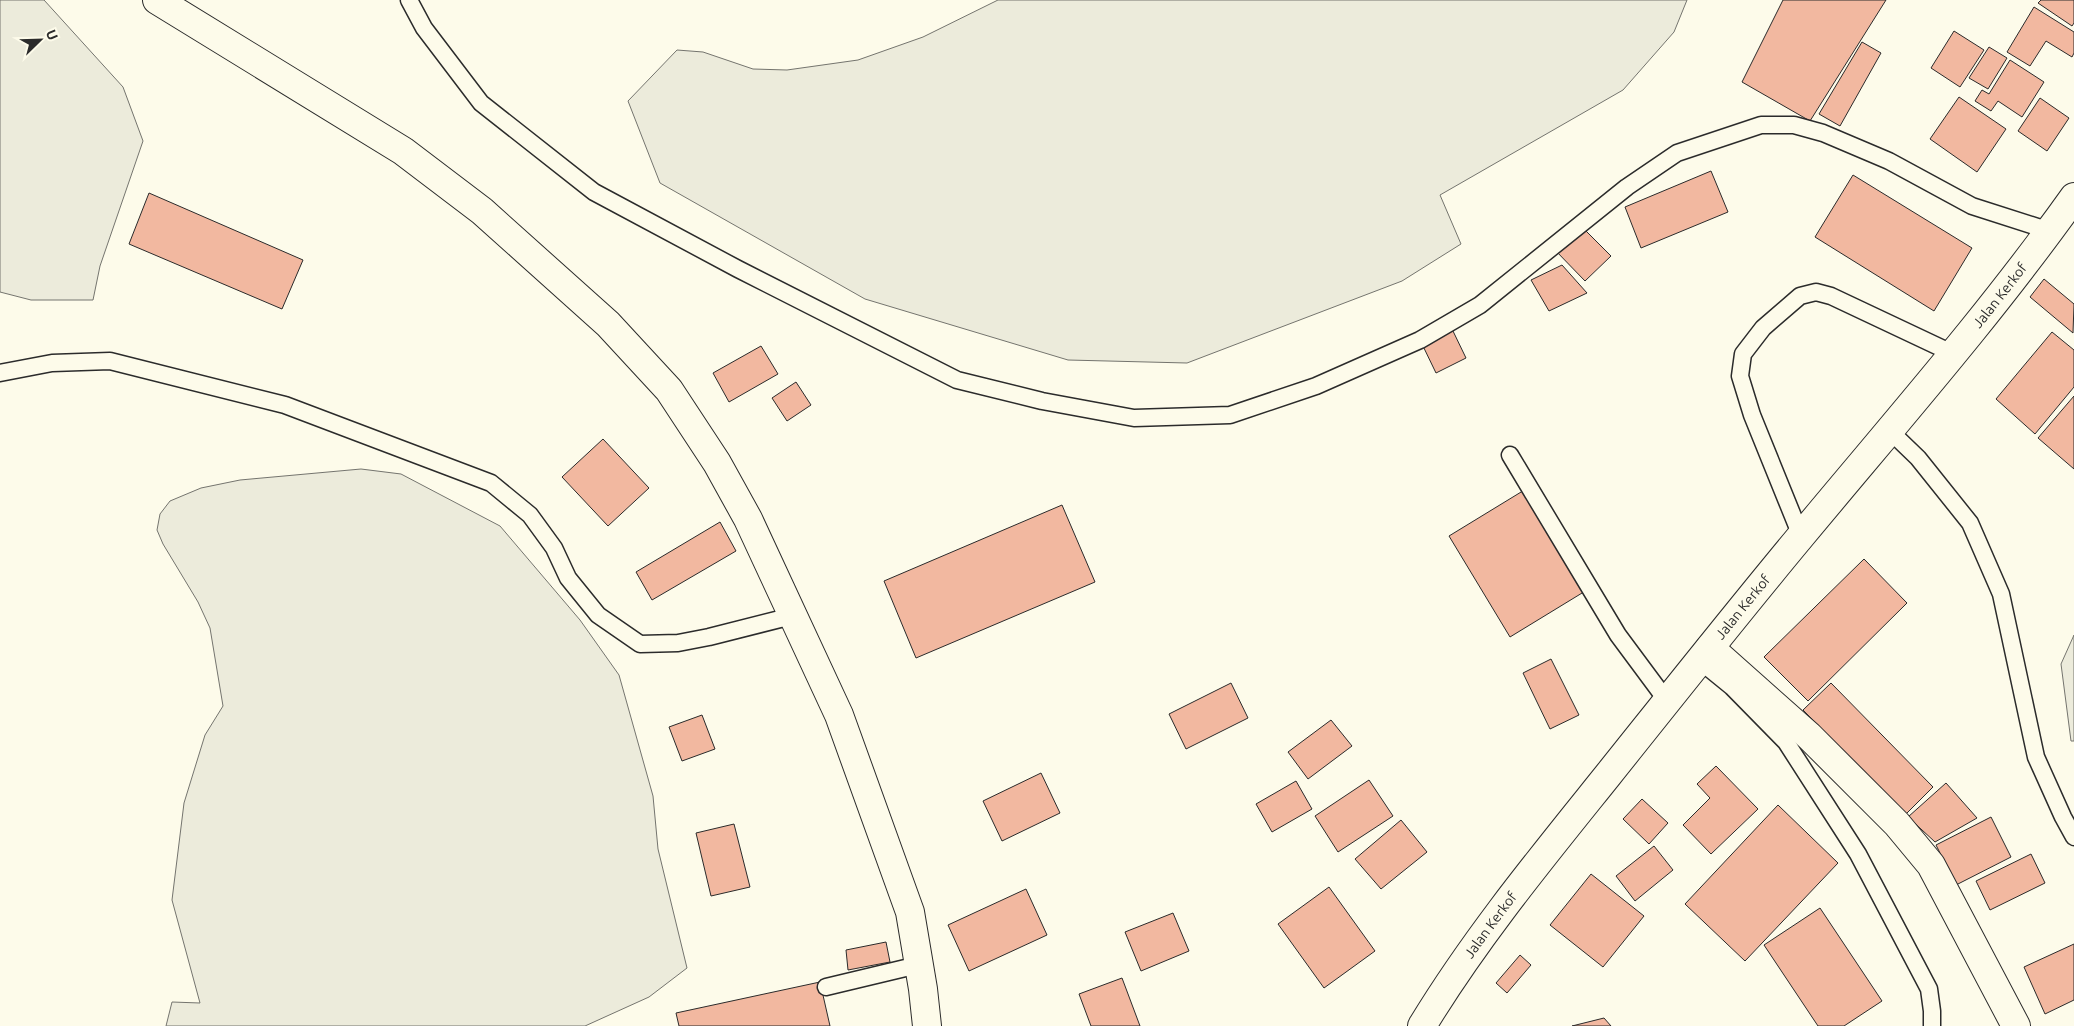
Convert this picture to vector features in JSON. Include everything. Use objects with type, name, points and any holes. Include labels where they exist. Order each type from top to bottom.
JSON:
[{"type":"street","points":[[157,0],[403,151],[482,211],[608,324],[669,390],[716,463],[748,519],[839,714],[910,912],[927,1026]]},
{"type":"street","name":"Jalan Kerkof","points":[[1422,1026],[1440,995],[1510,897],[1800,536],[1954,354],[2050,231],[2074,197]]},
{"type":"street","points":[[1705,655],[1809,736],[1897,824],[1931,864],[2016,1026]]},
{"type":"lane","points":[[409,0],[424,28],[481,103],[594,192],[738,269],[956,380],[1042,401],[1134,418],[1230,415],[1316,386],[1420,340],[1480,305],[1620,192],[1677,153],[1761,125],[1794,125],[1823,133],[1889,161],[1972,206],[2050,231]]},
{"type":"lane","points":[[1800,536],[1752,415],[1740,376],[1743,354],[1763,328],[1800,296],[1816,292],[1831,296],[1954,354]]},
{"type":"lane","points":[[0,373],[52,363],[110,361],[285,405],[491,483],[530,515],[554,548],[568,578],[598,615],[640,644],[678,643],[792,616]]},
{"type":"lane","points":[[1890,430],[1918,458],[1970,523],[2001,594],[2036,757],[2074,837]]},
{"type":"lane","points":[[1510,455],[1618,635],[1667,701]]},
{"type":"lane","points":[[1705,655],[1732,687],[1786,742],[1858,854],[1929,988],[1932,1026]]},
{"type":"lane","points":[[826,987],[918,964]]},
{"type":"shaded area","points":[[0,0],[44,0],[123,87],[143,141],[100,266],[93,300],[31,300],[0,292]]},
{"type":"shaded area","points":[[998,0],[1687,0],[1674,32],[1623,90],[1440,195],[1461,244],[1402,281],[1187,363],[1068,360],[865,299],[660,183],[628,101],[677,50],[703,52],[753,69],[787,70],[858,60],[923,37]]},
{"type":"shaded area","points":[[361,469],[401,474],[500,526],[580,620],[619,675],[653,796],[658,849],[687,968],[649,997],[585,1026],[166,1026],[172,1002],[200,1003],[172,900],[184,803],[205,735],[223,706],[210,628],[198,602],[163,544],[157,530],[160,514],[170,501],[201,488],[240,480]]},
{"type":"shaded area","points":[[2074,635],[2074,741],[2071,741],[2061,664]]},
{"type":"building","points":[[1783,0],[1886,0],[1810,121],[1742,82]]},
{"type":"building","points":[[2041,0],[2074,0],[2074,23],[2072,26],[2038,3]]},
{"type":"building","points":[[2034,7],[2074,32],[2074,53],[2072,57],[2046,41],[2030,66],[2007,52]]},
{"type":"building","points":[[1954,31],[1984,50],[1960,87],[1931,68]]},
{"type":"building","points":[[1862,42],[1881,53],[1840,126],[1819,114]]},
{"type":"building","points":[[1989,47],[2007,58],[1988,89],[1969,78]]},
{"type":"building","points":[[2010,60],[2044,82],[2022,117],[1998,101],[1991,111],[1975,101],[1982,90],[1989,94]]},
{"type":"building","points":[[1959,97],[2006,129],[1977,172],[1930,139]]},
{"type":"building","points":[[2040,98],[2069,118],[2047,151],[2018,131]]},
{"type":"building","points":[[1711,171],[1728,212],[1641,248],[1625,207]]},
{"type":"building","points":[[1853,175],[1972,248],[1934,311],[1815,237]]},
{"type":"building","points":[[149,193],[303,260],[282,309],[129,244]]},
{"type":"building","points":[[1580,225],[1611,256],[1585,281],[1555,250]]},
{"type":"building","points":[[1562,265],[1587,293],[1549,311],[1531,280]]},
{"type":"building","points":[[2044,279],[2074,304],[2073,333],[2030,297]]},
{"type":"building","points":[[1452,329],[1466,358],[1436,373],[1422,344]]},
{"type":"building","points":[[2052,332],[2074,350],[2074,387],[2035,434],[1996,399]]},
{"type":"building","points":[[761,346],[778,374],[729,402],[713,373]]},
{"type":"building","points":[[796,382],[811,405],[787,421],[772,398]]},
{"type":"building","points":[[2074,396],[2074,469],[2038,438]]},
{"type":"building","points":[[603,439],[649,488],[608,526],[562,477]]},
{"type":"building","points":[[1526,489],[1587,590],[1510,637],[1449,536]]},
{"type":"building","points":[[1062,505],[1095,582],[916,658],[884,581]]},
{"type":"building","points":[[720,522],[736,551],[652,600],[636,572]]},
{"type":"building","points":[[1864,559],[1907,603],[1808,701],[1764,657]]},
{"type":"building","points":[[1551,659],[1579,715],[1550,729],[1523,673]]},
{"type":"building","points":[[1231,683],[1248,718],[1186,749],[1169,714]]},
{"type":"building","points":[[1831,683],[1933,787],[1906,814],[1803,710]]},
{"type":"building","points":[[702,715],[715,749],[682,761],[669,727]]},
{"type":"building","points":[[1331,720],[1352,746],[1308,779],[1288,752]]},
{"type":"building","points":[[1716,766],[1758,809],[1711,854],[1683,825],[1710,798],[1697,784]]},
{"type":"building","points":[[1041,773],[1060,813],[1002,841],[983,801]]},
{"type":"building","points":[[1369,780],[1393,816],[1338,852],[1315,816]]},
{"type":"building","points":[[1296,781],[1312,809],[1272,832],[1256,804]]},
{"type":"building","points":[[1946,783],[1977,818],[1935,842],[1908,817]]},
{"type":"building","points":[[1642,799],[1668,823],[1649,844],[1623,819]]},
{"type":"building","points":[[1778,805],[1838,863],[1745,961],[1685,904]]},
{"type":"building","points":[[1991,817],[2011,857],[1956,885],[1936,845]]},
{"type":"building","points":[[1401,820],[1427,852],[1381,889],[1355,859]]},
{"type":"building","points":[[734,824],[750,887],[711,896],[696,833]]},
{"type":"building","points":[[1654,846],[1673,870],[1635,901],[1616,876]]},
{"type":"building","points":[[2031,854],[2045,883],[1990,910],[1976,881]]},
{"type":"building","points":[[1591,874],[1644,916],[1603,967],[1550,925]]},
{"type":"building","points":[[1329,887],[1375,951],[1324,988],[1278,924]]},
{"type":"building","points":[[1026,889],[1047,935],[969,971],[948,925]]},
{"type":"building","points":[[1820,908],[1882,1001],[1844,1026],[1818,1026],[1764,945]]},
{"type":"building","points":[[1173,913],[1189,951],[1141,971],[1125,932]]},
{"type":"building","points":[[886,942],[890,962],[848,970],[846,950]]},
{"type":"building","points":[[2074,944],[2074,1000],[2045,1014],[2024,967]]},
{"type":"building","points":[[1520,955],[1531,965],[1507,993],[1496,983]]},
{"type":"building","points":[[1122,978],[1140,1026],[1091,1026],[1079,994]]},
{"type":"building","points":[[820,982],[830,1026],[679,1026],[676,1013]]},
{"type":"building","points":[[1604,1018],[1611,1026],[1572,1026]]}]
